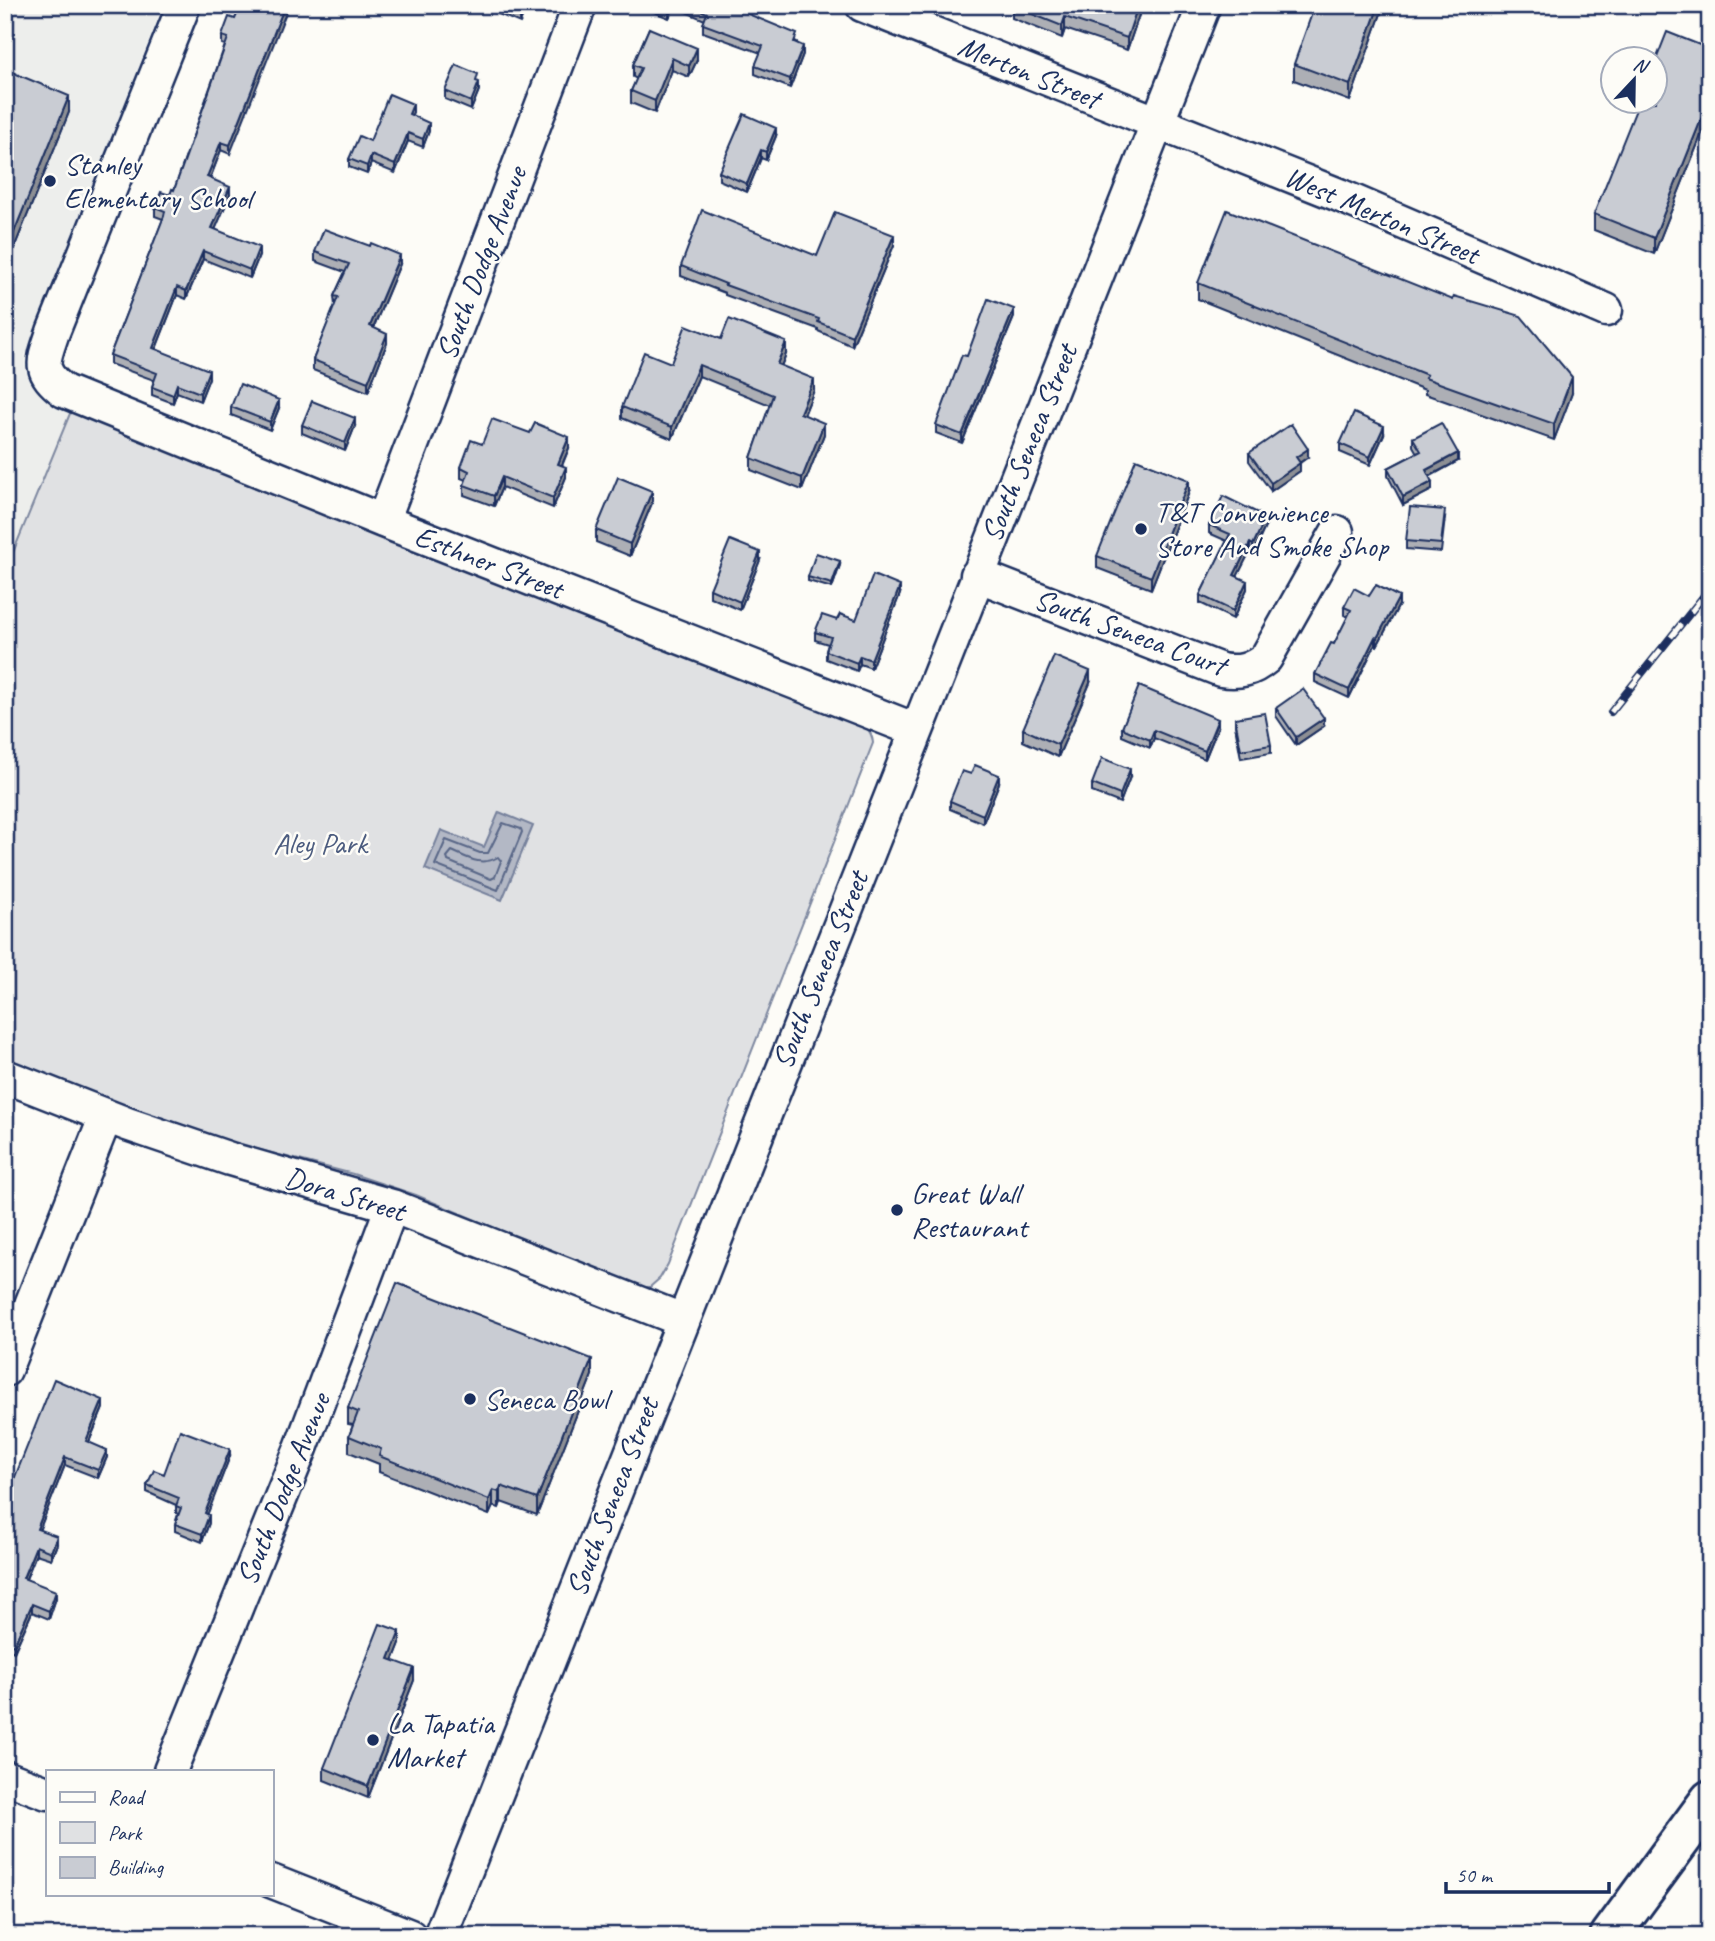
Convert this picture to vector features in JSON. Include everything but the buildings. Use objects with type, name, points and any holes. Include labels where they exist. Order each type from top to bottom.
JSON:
[{"type":"main road","points":[[1610,1936],[1710,1800]]},
{"type":"street","name":"Esthner Street","points":[[184,5],[43,363],[45,372],[64,391],[383,521],[915,730]]},
{"type":"street","name":"South Dodge Avenue","points":[[383,521],[580,5]]},
{"type":"street","name":"Merton Street","points":[[862,5],[1156,124]]},
{"type":"street","name":"South Seneca Street","points":[[440,1936],[976,575],[1204,5]]},
{"type":"street","name":"West Merton Street","points":[[1156,124],[1339,195],[1606,310]]},
{"type":"street","name":"South Seneca Court","points":[[976,575],[1221,670],[1234,672],[1247,670],[1266,658],[1337,532]]},
{"type":"street","name":"Dora Street","points":[[5,1076],[106,1116],[230,1159],[391,1206],[682,1320]]},
{"type":"street","points":[[5,1370],[106,1116]]},
{"type":"street","name":"South Dodge Avenue","points":[[170,1770],[301,1448],[391,1206]]},
{"type":"street","points":[[5,1777],[46,1793]]},
{"type":"street","points":[[273,1882],[410,1936]]},
{"type":"shaded area","name":"Stanley Elementary School","points":[[5,5],[163,5],[25,356],[26,372],[32,385],[44,398],[71,411],[5,572]]},
{"type":"green space","name":"Aley Park","points":[[71,411],[853,718],[869,731],[873,743],[668,1264],[660,1278],[650,1287],[637,1287],[416,1195],[353,1174],[218,1139],[5,1059],[5,572]]},
{"type":"water","points":[[499,812],[533,826],[502,900],[425,869],[441,830],[484,847]]},
{"type":"railway","points":[[1611,712],[1710,588]]},
{"type":"place","name":"Stanley Elementary School","points":[[50,181]]},
{"type":"place","name":"T&T Convenience Store And Smoke Shop","points":[[1141,529]]},
{"type":"place","name":"Great Wall Restaurant","points":[[897,1210]]},
{"type":"place","name":"Seneca Bowl","points":[[470,1399]]},
{"type":"place","name":"La Tapatia Market","points":[[373,1740]]}]
